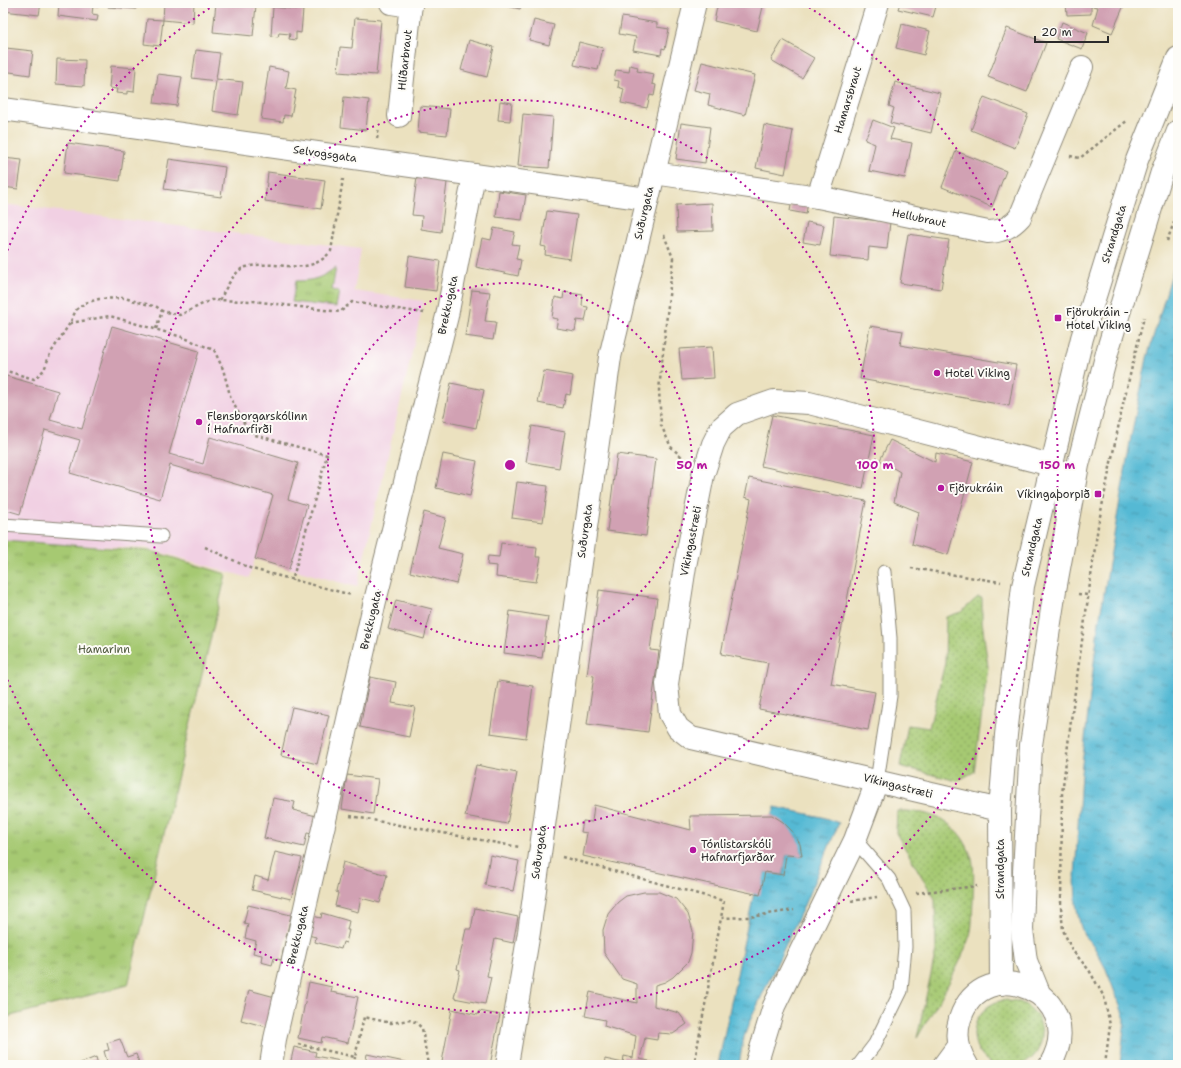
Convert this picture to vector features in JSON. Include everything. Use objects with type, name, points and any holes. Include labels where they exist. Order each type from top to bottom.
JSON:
[{"type":"street","name":"Suðurgata","points":[[507,1065],[528,932],[610,357],[695,3]]},
{"type":"street","name":"Hamarsbraut","points":[[818,197],[878,3]]},
{"type":"street","name":"Hlíðarbraut","points":[[399,116],[404,4]]},
{"type":"street","name":"Strandgata","points":[[1001,984],[1000,810],[1006,734],[1023,586],[1082,338],[1135,168],[1178,58]]},
{"type":"street","name":"Hellubraut","points":[[654,173],[818,197],[988,232],[997,232],[1014,224],[1024,209],[1082,67]]},
{"type":"street","name":"Selvogsgata","points":[[3,109],[647,199]]},
{"type":"street","points":[[1039,993],[1026,960],[1022,930],[1024,872],[1031,745],[1055,590],[1078,465],[1108,349],[1162,172],[1178,131]]},
{"type":"street","name":"Brekkugata","points":[[271,1065],[274,1039],[375,601],[447,316],[474,175]]},
{"type":"street","name":"Víkingastræti","points":[[1000,810],[877,780],[692,738],[678,728],[670,714],[667,684],[685,566],[704,475],[713,444],[721,428],[737,414],[774,401],[809,403],[1051,465]]},
{"type":"street","points":[[1051,465],[1057,470],[1062,479],[1067,522]]},
{"type":"street","points":[[756,1065],[774,1006],[855,840],[877,780]]},
{"type":"street","points":[[1000,810],[1013,840],[1024,872]]},
{"type":"street","points":[[967,1065],[958,1046],[958,1025],[966,1006],[981,991],[1001,984],[1027,986],[1039,993],[1049,1003],[1056,1014],[1060,1035],[1054,1062]]},
{"type":"street","points":[[944,1065],[958,1046]]},
{"type":"lane","points":[[3,525],[161,536]]},
{"type":"lane","points":[[877,780],[890,696],[890,638],[884,572]]},
{"type":"lane","points":[[855,840],[889,879],[904,911],[905,947],[901,991],[875,1044],[859,1065]]},
{"type":"path","points":[[1080,158],[1126,121]]},
{"type":"path","points":[[220,300],[230,281],[240,269],[264,263],[306,267],[325,259],[332,251],[347,157]]},
{"type":"path","points":[[1165,247],[1178,212]]},
{"type":"path","points":[[663,231],[673,258],[659,390],[661,425],[671,447],[704,475]]},
{"type":"path","points":[[3,370],[34,379],[44,370],[50,354],[70,323],[76,310],[85,303],[109,298],[124,298],[157,307],[162,311],[180,315],[211,300],[253,301],[340,312],[352,302],[432,314]]},
{"type":"path","points":[[156,329],[162,311]]},
{"type":"path","points":[[1105,1065],[1110,1025],[1104,997],[1089,970],[1072,950],[1062,930],[1062,794],[1098,526],[1123,404],[1145,313]]},
{"type":"path","points":[[70,323],[110,316],[156,329],[214,350],[223,370],[231,399],[244,423],[255,436],[327,454],[292,581]]},
{"type":"path","points":[[205,547],[252,569],[292,581],[375,601]]},
{"type":"path","points":[[911,568],[1008,583]]},
{"type":"path","points":[[326,812],[539,850],[724,902],[694,1065]]},
{"type":"path","points":[[721,918],[748,917],[823,905]]},
{"type":"path","points":[[354,1065],[364,1017],[391,1023],[409,1020],[415,1022],[422,1028],[428,1065]]},
{"type":"path","points":[[274,1039],[355,1057]]},
{"type":"shaded area","name":"Flensborgarskólinn í Hafnarfirði","points":[[3,204],[361,249],[354,291],[424,301],[357,587],[255,559],[249,578],[146,548],[3,542]]},
{"type":"green space","points":[[336,267],[332,290],[339,291],[336,307],[292,302],[296,281],[317,278]]},
{"type":"green space","name":"Hamarinn","points":[[3,540],[151,551],[226,574],[128,985],[3,1018]]},
{"type":"green space","points":[[978,597],[982,598],[982,621],[988,667],[974,772],[957,781],[900,766],[908,725],[929,728],[945,663],[946,617],[961,612]]},
{"type":"green space","points":[[897,811],[910,811],[933,816],[953,827],[967,846],[972,859],[974,880],[972,927],[965,949],[939,1001],[917,1038],[936,951],[935,899],[896,833]]},
{"type":"green space","points":[[1008,1000],[1021,1003],[1032,1010],[1039,1021],[1042,1034],[1039,1047],[1032,1058],[1021,1065],[1008,1068],[995,1065],[984,1058],[977,1047],[974,1034],[977,1021],[984,1010],[995,1003]]},
{"type":"water","points":[[1178,253],[1178,1065],[1120,1065],[1125,1019],[1106,969],[1093,945],[1084,936],[1076,904],[1075,878],[1081,773],[1098,628],[1130,442],[1147,358]]},
{"type":"water","points":[[775,807],[822,817],[839,823],[802,910],[749,1023],[743,1040],[739,1065],[718,1065],[754,893],[765,872],[783,875],[786,855],[802,856],[801,849],[792,832],[788,827],[772,815]]},
{"type":"building","points":[[4,3],[41,3],[39,15],[3,11]]},
{"type":"building","points":[[59,3],[99,3],[98,7],[93,6],[92,14],[98,15],[97,21],[58,16]]},
{"type":"building","points":[[109,3],[137,3],[136,9],[108,7]]},
{"type":"building","points":[[164,3],[194,3],[193,23],[163,20]]},
{"type":"building","points":[[216,3],[256,5],[253,36],[213,32]]},
{"type":"building","points":[[494,3],[522,3],[520,9]]},
{"type":"building","points":[[718,3],[764,3],[757,31],[714,21]]},
{"type":"building","points":[[900,3],[937,3],[933,17],[898,9]]},
{"type":"building","points":[[1066,3],[1125,3],[1112,33],[1093,25],[1098,7],[1091,6],[1091,14],[1067,15]]},
{"type":"building","points":[[273,7],[303,10],[301,33],[296,32],[296,40],[289,39],[290,34],[279,33],[278,37],[271,36]]},
{"type":"building","points":[[622,17],[657,23],[657,27],[669,29],[665,49],[662,48],[661,55],[633,50],[636,37],[619,34]]},
{"type":"building","points":[[355,18],[381,20],[376,75],[338,72],[340,47],[352,48]]},
{"type":"building","points":[[147,19],[163,20],[160,46],[144,44]]},
{"type":"building","points":[[534,20],[554,25],[549,45],[529,40]]},
{"type":"building","points":[[1062,22],[1088,33],[1082,49],[1056,39]]},
{"type":"building","points":[[902,24],[930,31],[924,55],[896,48]]},
{"type":"building","points":[[1007,28],[1046,43],[1027,92],[988,77]]},
{"type":"building","points":[[469,40],[494,47],[487,77],[461,70]]},
{"type":"building","points":[[783,40],[814,58],[802,78],[771,60]]},
{"type":"building","points":[[579,42],[603,48],[598,70],[574,65]]},
{"type":"building","points":[[6,48],[33,51],[30,75],[3,71]]},
{"type":"building","points":[[196,50],[220,53],[216,79],[243,82],[238,115],[212,111],[216,81],[192,78]]},
{"type":"building","points":[[57,59],[85,60],[84,86],[56,84]]},
{"type":"building","points":[[702,62],[755,75],[745,115],[708,105],[710,94],[694,90]]},
{"type":"building","points":[[630,65],[638,67],[637,71],[654,74],[652,84],[656,85],[654,96],[650,95],[647,108],[621,103],[624,89],[618,87],[619,81],[614,80],[616,70],[629,72]]},
{"type":"building","points":[[111,66],[136,68],[134,92],[127,91],[127,94],[116,93],[117,89],[109,88]]},
{"type":"building","points":[[269,67],[289,71],[286,88],[296,90],[291,116],[284,115],[283,122],[261,119]]},
{"type":"building","points":[[158,74],[182,77],[177,106],[154,103]]},
{"type":"building","points":[[895,82],[940,93],[931,133],[890,123],[894,108],[889,106]]},
{"type":"building","points":[[344,97],[369,100],[366,130],[341,127]]},
{"type":"building","points":[[984,97],[1028,114],[1015,148],[971,130]]},
{"type":"building","points":[[500,101],[512,103],[510,121],[498,120]]},
{"type":"building","points":[[420,106],[450,109],[447,135],[418,132]]},
{"type":"building","points":[[523,114],[553,117],[549,168],[518,166]]},
{"type":"building","points":[[873,120],[894,128],[890,139],[912,143],[905,178],[869,171],[875,144],[865,140]]},
{"type":"building","points":[[681,123],[710,127],[705,163],[676,159]]},
{"type":"building","points":[[764,125],[793,131],[785,174],[756,168]]},
{"type":"building","points":[[68,143],[124,151],[120,181],[64,173]]},
{"type":"building","points":[[956,151],[1006,171],[992,207],[942,187]]},
{"type":"building","points":[[3,158],[22,160],[18,189],[3,187]]},
{"type":"building","points":[[169,159],[225,167],[221,197],[164,189]]},
{"type":"building","points":[[418,170],[448,174],[441,232],[421,229],[422,216],[412,215]]},
{"type":"building","points":[[268,172],[325,180],[321,209],[265,201]]},
{"type":"building","points":[[499,191],[526,195],[522,220],[496,217]]},
{"type":"building","points":[[792,200],[808,202],[806,214],[790,211]]},
{"type":"building","points":[[712,203],[713,231],[677,232],[676,205]]},
{"type":"building","points":[[547,211],[577,215],[570,259],[545,255],[546,247],[541,246]]},
{"type":"building","points":[[834,216],[890,222],[887,249],[869,247],[868,260],[830,256]]},
{"type":"building","points":[[807,222],[824,225],[820,245],[803,242]]},
{"type":"building","points":[[494,228],[515,232],[512,244],[519,245],[516,259],[521,260],[518,276],[476,267],[482,238],[491,240]]},
{"type":"building","points":[[908,234],[949,240],[941,289],[900,283]]},
{"type":"building","points":[[409,256],[440,261],[436,291],[405,287]]},
{"type":"building","points":[[472,290],[490,292],[485,321],[496,322],[493,340],[465,336]]},
{"type":"building","points":[[564,292],[583,295],[582,306],[588,307],[585,321],[577,320],[575,331],[556,328],[558,319],[552,318],[555,297],[563,299]]},
{"type":"building","points":[[112,326],[199,351],[169,454],[203,464],[210,437],[298,463],[288,499],[307,505],[289,569],[255,559],[273,495],[170,465],[160,499],[70,473],[80,440],[45,430],[20,514],[3,509],[3,375],[58,391],[50,420],[82,429]]},
{"type":"building","points":[[870,326],[903,331],[900,345],[1016,365],[1009,406],[860,379]]},
{"type":"building","points":[[712,347],[714,378],[682,380],[679,349]]},
{"type":"building","points":[[544,371],[573,376],[570,395],[566,394],[563,408],[538,403]]},
{"type":"building","points":[[451,383],[484,390],[476,428],[443,421]]},
{"type":"building","points":[[772,415],[874,435],[863,488],[761,466]]},
{"type":"building","points":[[532,426],[565,432],[559,468],[526,462]]},
{"type":"building","points":[[890,440],[935,462],[936,453],[973,462],[948,555],[912,544],[919,512],[894,502],[900,472],[880,460]]},
{"type":"building","points":[[443,454],[477,461],[470,496],[436,488]]},
{"type":"building","points":[[617,454],[656,459],[646,536],[607,531]]},
{"type":"building","points":[[749,478],[866,501],[831,684],[875,692],[868,730],[759,709],[768,663],[721,654],[751,499],[745,497]]},
{"type":"building","points":[[517,482],[548,486],[543,522],[512,518]]},
{"type":"building","points":[[424,512],[446,518],[438,548],[463,554],[456,584],[410,572]]},
{"type":"building","points":[[501,543],[537,547],[536,557],[541,557],[536,582],[496,577],[497,566],[487,565],[488,556],[499,557]]},
{"type":"building","points":[[599,590],[657,598],[650,650],[659,651],[648,732],[587,724],[594,676],[587,675]]},
{"type":"building","points":[[396,600],[432,609],[424,639],[388,629]]},
{"type":"building","points":[[510,611],[548,617],[542,658],[504,653]]},
{"type":"building","points":[[370,677],[396,682],[392,703],[415,707],[409,737],[360,727]]},
{"type":"building","points":[[498,681],[533,686],[526,738],[490,733]]},
{"type":"building","points":[[292,707],[329,715],[317,764],[281,755]]},
{"type":"building","points":[[476,765],[517,773],[507,824],[465,816]]},
{"type":"building","points":[[347,775],[378,779],[373,814],[342,809]]},
{"type":"building","points":[[273,798],[295,802],[293,810],[316,816],[312,834],[307,833],[304,847],[264,838]]},
{"type":"building","name":"Tónlistarskóli Hafnarfjarðar","points":[[594,805],[691,830],[690,816],[772,815],[783,822],[792,831],[800,844],[802,856],[786,855],[783,875],[765,872],[760,895],[583,856],[587,833],[581,832],[583,821],[592,822]]},
{"type":"building","points":[[275,852],[302,858],[291,899],[252,890],[255,876],[268,880]]},
{"type":"building","points":[[490,855],[519,861],[513,891],[485,885]]},
{"type":"building","points":[[343,862],[387,875],[380,903],[361,898],[358,912],[335,906],[338,893],[336,892]]},
{"type":"building","points":[[644,892],[659,892],[676,899],[688,914],[693,931],[691,953],[688,962],[673,977],[665,982],[655,985],[654,1006],[679,1013],[687,1024],[673,1034],[658,1033],[657,1040],[645,1038],[640,1059],[649,1061],[648,1065],[604,1065],[605,1059],[623,1063],[624,1056],[633,1058],[636,1036],[604,1026],[605,1020],[585,1016],[590,992],[637,1003],[637,984],[622,979],[604,953],[603,930],[608,914],[618,902],[626,896]]},
{"type":"building","points":[[248,905],[291,915],[281,960],[274,958],[272,965],[261,962],[262,955],[253,953],[256,941],[245,938],[248,924],[244,923]]},
{"type":"building","points":[[475,908],[518,917],[513,943],[495,939],[487,976],[491,977],[485,1004],[454,998],[460,970],[457,969],[466,929],[471,929]]},
{"type":"building","points":[[322,913],[349,921],[347,930],[349,930],[346,943],[343,942],[341,949],[315,942],[316,937],[308,935],[313,916],[321,918]]},
{"type":"building","points":[[309,982],[332,987],[331,992],[358,997],[348,1043],[322,1037],[321,1043],[298,1038]]},
{"type":"building","points":[[249,990],[275,997],[267,1027],[241,1020]]},
{"type":"building","points":[[452,1009],[478,1015],[479,1011],[500,1015],[490,1065],[469,1062],[468,1065],[457,1065],[442,1062]]},
{"type":"building","points":[[120,1039],[127,1057],[136,1054],[140,1065],[108,1065],[104,1051],[109,1050],[107,1043]]},
{"type":"building","points":[[294,1047],[316,1052],[315,1056],[351,1063],[351,1065],[290,1065]]},
{"type":"building","points":[[367,1054],[414,1064],[414,1065],[365,1065]]},
{"type":"building","points":[[96,1057],[98,1065],[76,1065]]},
{"type":"place","name":"Fjörukráin - Hotel Viking","points":[[1058,318]]},
{"type":"place","name":"Hotel Viking","points":[[937,373]]},
{"type":"place","name":"Flensborgarskólinn í Hafnarfirði","points":[[199,422]]},
{"type":"place","name":"Fjörukráin","points":[[941,488]]},
{"type":"place","name":"Víkingaþorpið","points":[[1098,494]]},
{"type":"place","name":"Tónlistarskóli Hafnarfjarðar","points":[[693,850]]}]
